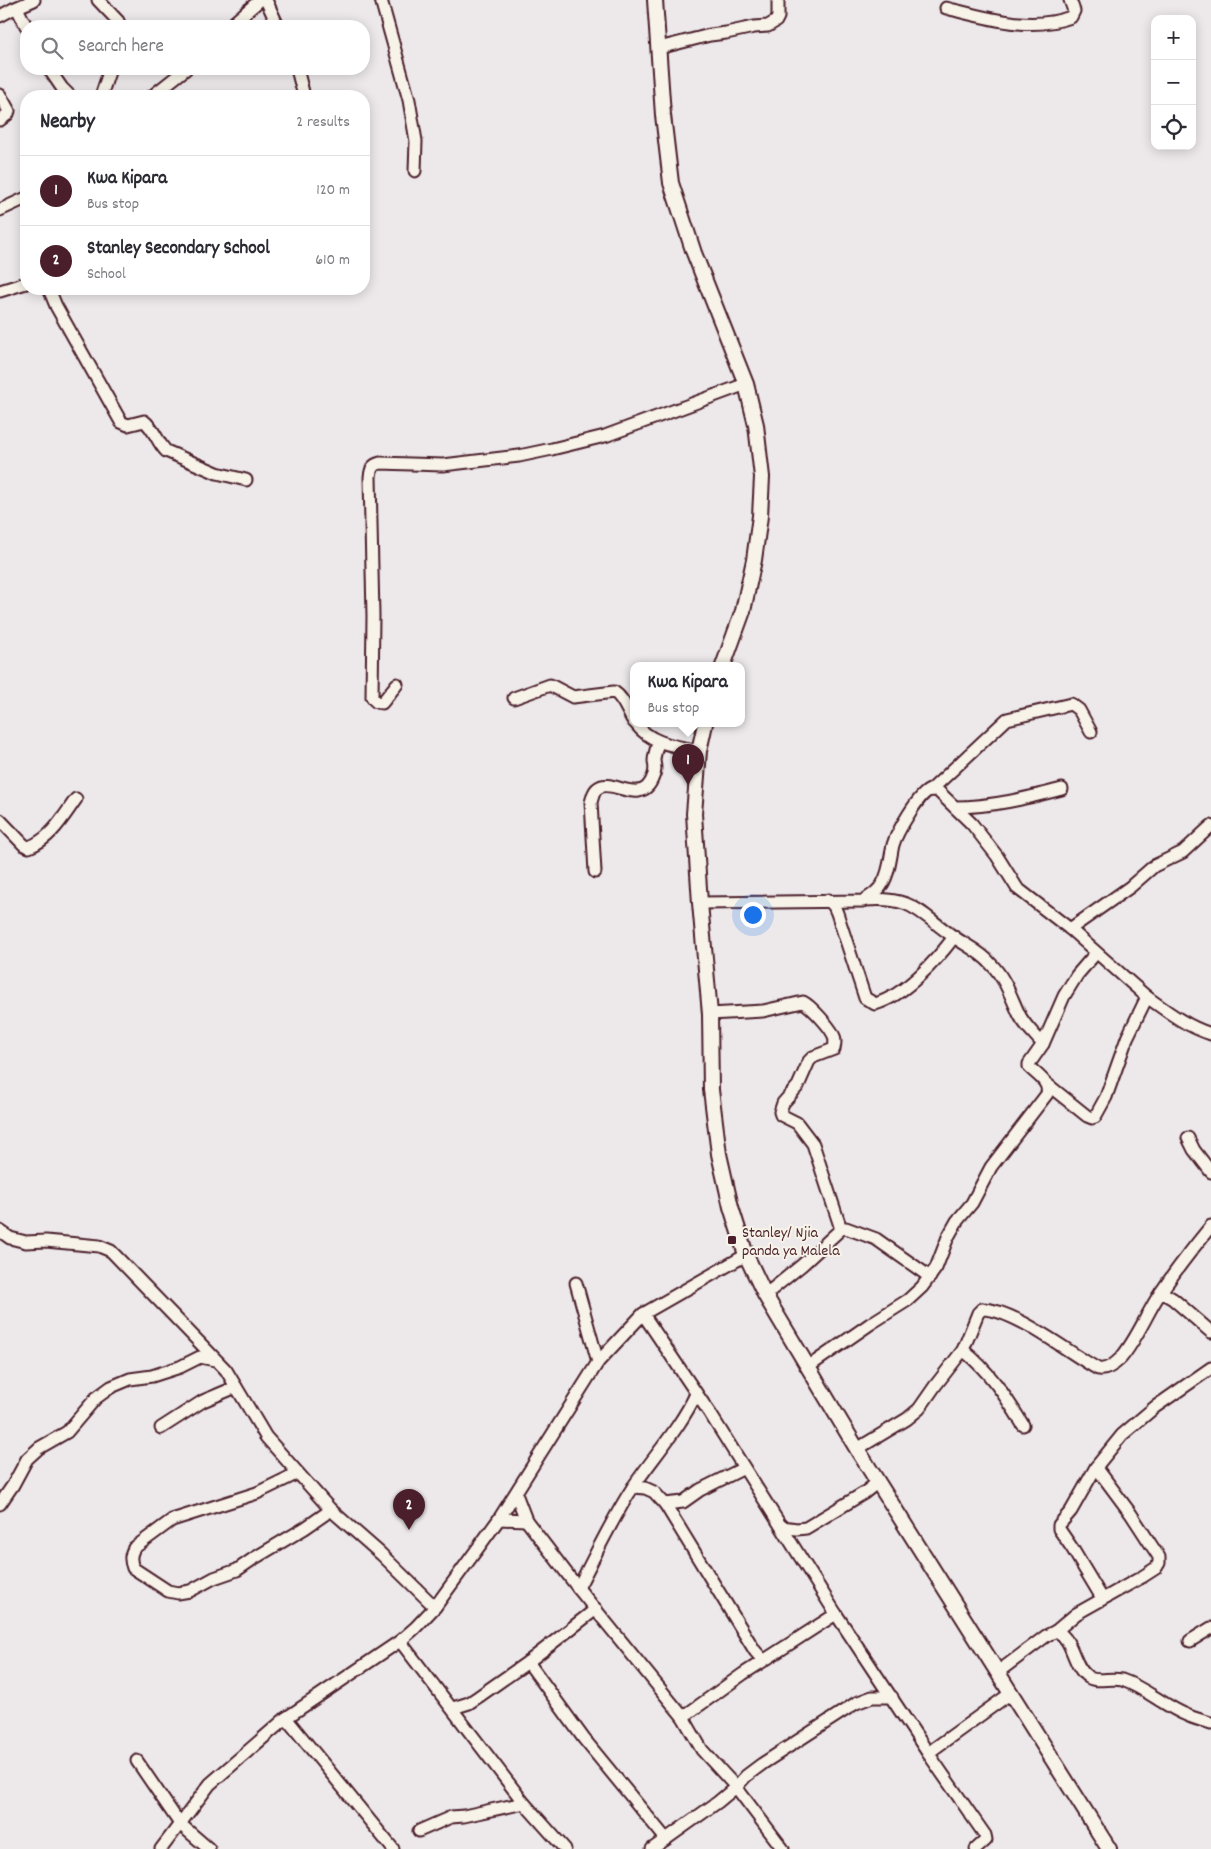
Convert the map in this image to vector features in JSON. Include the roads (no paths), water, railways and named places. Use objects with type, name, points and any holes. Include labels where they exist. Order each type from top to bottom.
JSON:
[{"type":"main road","points":[[655,0],[665,143],[673,191],[694,253],[746,384],[757,434],[762,477],[760,516],[744,611],[725,662]]},
{"type":"main road","points":[[704,727],[699,751],[694,814],[710,1014],[712,1090],[719,1154],[731,1207],[746,1255],[765,1295],[857,1449],[1109,1849]]},
{"type":"street","points":[[0,16],[34,0]]},
{"type":"street","points":[[98,0],[117,20]]},
{"type":"street","points":[[237,20],[260,0]]},
{"type":"street","points":[[266,0],[275,20]]},
{"type":"street","points":[[381,0],[409,100],[416,141],[415,171]]},
{"type":"street","points":[[659,48],[710,35],[768,26],[776,21],[778,17],[778,0]]},
{"type":"street","points":[[946,8],[1004,22],[1033,24],[1071,17],[1074,11],[1070,0]]},
{"type":"street","points":[[17,8],[23,20]]},
{"type":"street","points":[[54,75],[64,90]]},
{"type":"street","points":[[104,90],[108,75]]},
{"type":"street","points":[[160,90],[178,75]]},
{"type":"street","points":[[299,75],[302,90]]},
{"type":"street","points":[[0,95],[9,111],[6,117],[0,120]]},
{"type":"street","points":[[0,210],[20,201]]},
{"type":"street","points":[[0,291],[20,284]]},
{"type":"street","points":[[51,295],[121,422],[128,425],[144,421],[149,425],[166,451],[216,473],[246,480]]},
{"type":"street","points":[[398,684],[382,703],[378,703],[372,697],[373,616],[370,477],[375,465],[380,463],[443,465],[552,450],[605,436],[746,384]]},
{"type":"street","points":[[514,698],[550,685],[573,697],[614,692],[622,698],[624,708],[630,716]]},
{"type":"street","points":[[863,901],[876,893],[883,883],[889,870],[893,844],[919,799],[1007,719],[1071,704],[1079,710],[1091,732]]},
{"type":"street","points":[[639,727],[658,742],[699,751]]},
{"type":"street","points":[[595,872],[591,802],[594,791],[599,786],[605,785],[640,791],[646,788],[653,778],[658,742]]},
{"type":"street","points":[[956,806],[971,807],[1022,799],[1062,789]]},
{"type":"street","points":[[931,790],[938,791],[956,806],[997,856],[1017,888],[1070,928],[1147,997],[1180,1021],[1211,1034]]},
{"type":"street","points":[[0,820],[24,845],[29,847],[50,835],[76,799]]},
{"type":"street","points":[[1070,928],[1130,887],[1154,866],[1183,852],[1211,826]]},
{"type":"street","points":[[828,900],[837,913],[866,998],[875,1004],[892,996],[916,978],[936,961],[954,937]]},
{"type":"street","points":[[700,904],[898,900],[918,909],[992,964],[1015,1002],[1020,1016],[1043,1044]]},
{"type":"street","points":[[1096,952],[1077,975],[1064,996],[1043,1044],[1029,1064],[1029,1067],[1047,1084],[1087,1116],[1095,1117],[1106,1097],[1127,1038],[1147,997]]},
{"type":"street","points":[[710,1014],[752,1013],[804,1002],[834,1034],[836,1041],[834,1049],[809,1061],[796,1090],[783,1103],[780,1112],[781,1115],[797,1123],[812,1144],[842,1229]]},
{"type":"street","points":[[808,1367],[908,1300],[922,1287],[943,1254],[948,1237],[957,1221],[972,1202],[991,1167],[1048,1094],[1047,1084]]},
{"type":"street","points":[[1188,1138],[1194,1150],[1211,1172]]},
{"type":"street","points":[[857,1449],[915,1413],[925,1402],[963,1350],[978,1313],[982,1309],[998,1312],[1020,1322],[1090,1365],[1104,1370],[1110,1367],[1129,1347],[1161,1292],[1211,1226]]},
{"type":"street","points":[[765,1295],[842,1229],[852,1229],[876,1239],[930,1277]]},
{"type":"street","points":[[0,1231],[10,1238],[26,1242],[46,1241],[107,1248],[226,1370],[266,1437],[331,1510],[381,1554],[435,1607]]},
{"type":"street","points":[[161,1849],[210,1784],[286,1718],[400,1641],[435,1607],[516,1494],[598,1362],[643,1314],[746,1255]]},
{"type":"street","points":[[576,1283],[598,1362]]},
{"type":"street","points":[[1161,1292],[1173,1299],[1211,1332]]},
{"type":"street","points":[[643,1314],[711,1415],[836,1614],[985,1835],[986,1840],[976,1849]]},
{"type":"street","points":[[963,1350],[997,1384],[1023,1425]]},
{"type":"street","points":[[0,1504],[27,1459],[40,1448],[67,1432],[96,1398],[111,1387],[180,1367],[200,1357],[215,1360]]},
{"type":"street","points":[[1102,1598],[1059,1529],[1059,1525],[1071,1511],[1096,1467],[1122,1434],[1211,1368]]},
{"type":"street","points":[[162,1428],[203,1401],[236,1387]]},
{"type":"street","points":[[578,1588],[612,1519],[648,1465],[688,1411],[696,1394]]},
{"type":"street","points":[[648,1465],[654,1492]]},
{"type":"street","points":[[998,1672],[1046,1636],[1056,1631],[1076,1614],[1156,1568],[1159,1560],[1131,1514],[1096,1467]]},
{"type":"street","points":[[665,1504],[683,1502],[700,1490],[744,1468]]},
{"type":"street","points":[[298,1473],[257,1493],[172,1520],[134,1548],[131,1554],[133,1568],[168,1591],[178,1593],[190,1591],[214,1578],[238,1570],[331,1510]]},
{"type":"street","points":[[782,1526],[797,1529],[806,1528],[864,1493],[878,1482]]},
{"type":"street","points":[[633,1487],[645,1488],[654,1492],[665,1504],[714,1586],[755,1651],[763,1660]]},
{"type":"street","points":[[516,1494],[526,1520],[578,1588],[683,1718],[702,1750],[736,1787],[782,1849]]},
{"type":"street","points":[[499,1519],[526,1520]]},
{"type":"street","points":[[795,1548],[806,1528]]},
{"type":"street","points":[[452,1708],[469,1703],[528,1662],[596,1609]]},
{"type":"street","points":[[683,1718],[763,1660],[836,1614]]},
{"type":"street","points":[[1190,1641],[1211,1628]]},
{"type":"street","points":[[1056,1631],[1065,1637],[1087,1677],[1092,1679],[1121,1680],[1156,1697],[1188,1716],[1211,1723]]},
{"type":"street","points":[[400,1641],[524,1803],[565,1849]]},
{"type":"street","points":[[528,1662],[584,1739],[666,1839]]},
{"type":"street","points":[[928,1753],[1010,1693]]},
{"type":"street","points":[[652,1849],[736,1787],[746,1776],[856,1703],[872,1697],[892,1697]]},
{"type":"street","points":[[462,1722],[469,1703]]},
{"type":"street","points":[[286,1718],[393,1849]]},
{"type":"street","points":[[137,1761],[180,1824],[209,1849]]},
{"type":"street","points":[[723,1775],[746,1776]]},
{"type":"street","points":[[419,1831],[451,1816],[464,1816],[524,1803]]},
{"type":"place","name":"Kwa Kipara","points":[[688,785]]},
{"type":"place","name":"Stanley/ Njia panda ya Malela","points":[[732,1240]]},
{"type":"place","name":"Stanley Secondary School","points":[[409,1530]]}]
